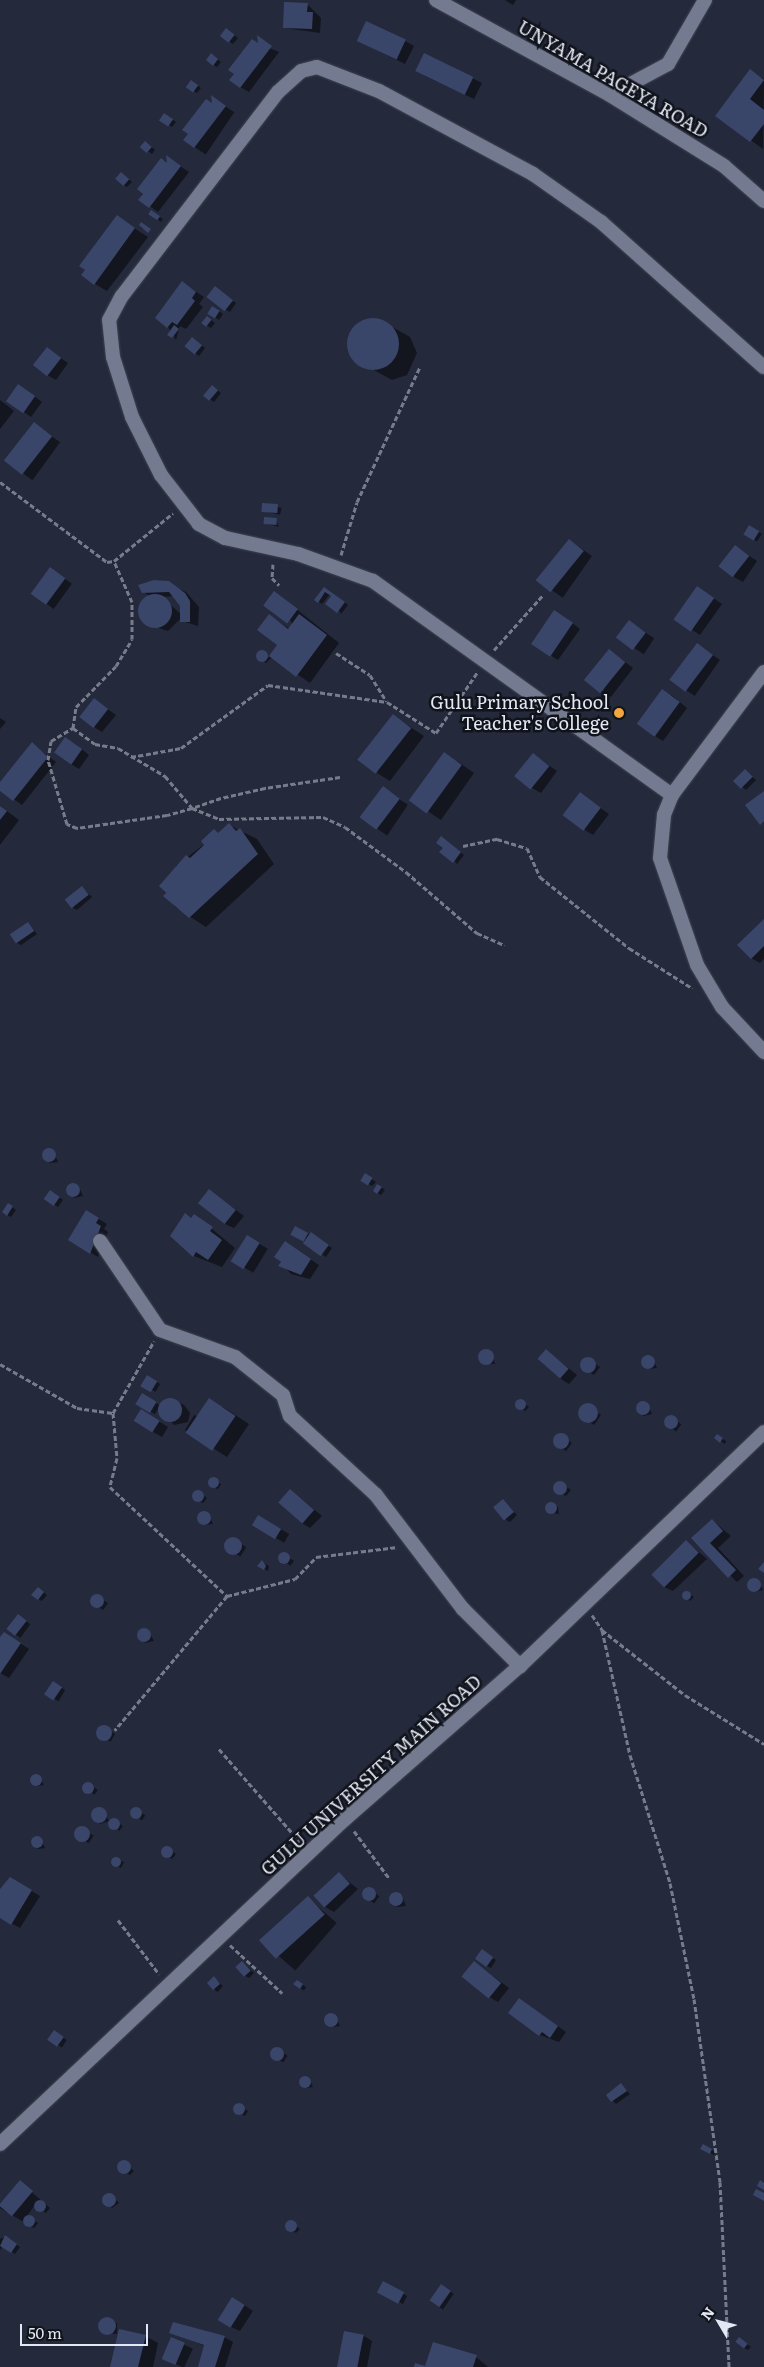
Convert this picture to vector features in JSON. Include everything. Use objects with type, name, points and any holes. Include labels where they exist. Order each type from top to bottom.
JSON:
[{"type":"street","name":"UNYAMA PAGEYA ROAD","points":[[436,0],[610,95],[724,166],[764,201]]},
{"type":"street","points":[[610,95],[668,64],[705,0]]},
{"type":"street","points":[[672,795],[392,593],[338,568],[211,533],[180,505],[122,394],[109,338],[109,320],[122,296],[278,92],[301,71],[336,71],[533,174],[601,222],[764,366]]},
{"type":"street","points":[[764,672],[672,795],[664,815],[660,858],[682,932],[722,1007],[764,1052]]},
{"type":"street","points":[[100,1242],[160,1330],[235,1357],[283,1395],[290,1416],[376,1495],[412,1545],[464,1609],[520,1666]]},
{"type":"street","name":"GULU UNIVERSITY MAIN ROAD","points":[[0,2144],[168,1986],[222,1938],[344,1819],[520,1666],[764,1432]]},
{"type":"path","points":[[338,568],[357,502],[420,367]]},
{"type":"path","points":[[0,482],[107,562],[114,561],[180,505]]},
{"type":"path","points":[[274,549],[276,559],[270,568],[279,585]]},
{"type":"path","points":[[73,728],[76,707],[116,666],[132,639],[132,602],[114,561]]},
{"type":"path","points":[[336,652],[370,675],[387,702]]},
{"type":"path","points":[[131,757],[181,748],[268,685],[387,702],[438,732]]},
{"type":"path","points":[[73,728],[95,744],[118,748],[165,776],[192,808],[219,819],[323,817],[345,827],[406,872],[477,933],[504,945]]},
{"type":"path","points":[[73,728],[52,741],[48,760],[69,826],[192,808],[265,788],[340,777]]},
{"type":"path","points":[[463,846],[497,839],[527,848],[540,877],[629,948],[699,992]]},
{"type":"path","points":[[160,1330],[112,1413],[117,1458],[110,1487],[227,1596]]},
{"type":"path","points":[[0,1364],[78,1408],[112,1413]]},
{"type":"path","points":[[115,1730],[227,1596],[295,1579],[316,1557],[412,1545]]},
{"type":"path","points":[[585,1604],[602,1630],[685,1695],[764,1744]]},
{"type":"path","points":[[602,1630],[630,1755],[670,1883],[709,2088],[720,2182],[729,2367]]},
{"type":"path","points":[[219,1749],[309,1852]]},
{"type":"path","points":[[344,1819],[389,1878]]},
{"type":"path","points":[[118,1920],[168,1986]]},
{"type":"path","points":[[222,1938],[282,1993]]},
{"type":"building","points":[[284,2],[308,3],[307,12],[313,12],[312,29],[283,28]]},
{"type":"building","points":[[366,21],[406,40],[397,60],[357,41]]},
{"type":"building","points":[[226,28],[235,35],[229,43],[220,36]]},
{"type":"building","points":[[257,35],[272,46],[240,88],[229,80],[234,74],[228,70],[252,39],[258,43]]},
{"type":"building","points":[[211,53],[218,59],[213,66],[206,60]]},
{"type":"building","points":[[424,53],[473,77],[465,95],[415,71]]},
{"type":"building","points":[[750,69],[764,80],[750,99],[764,110],[764,124],[750,142],[715,116]]},
{"type":"building","points":[[191,80],[198,85],[193,93],[186,87]]},
{"type":"building","points":[[211,95],[226,106],[194,148],[183,140],[188,134],[182,130],[206,99],[212,103]]},
{"type":"building","points":[[164,113],[173,119],[168,127],[159,120]]},
{"type":"building","points":[[145,141],[152,147],[147,153],[140,147]]},
{"type":"building","points":[[166,155],[181,166],[149,208],[138,200],[143,194],[137,189],[161,158],[167,163]]},
{"type":"building","points":[[121,172],[129,179],[123,186],[115,179]]},
{"type":"building","points":[[151,210],[160,216],[157,220],[148,214]]},
{"type":"building","points":[[117,215],[135,228],[94,285],[81,275],[85,270],[79,266]]},
{"type":"building","points":[[141,222],[151,229],[148,233],[139,225]]},
{"type":"building","points":[[182,281],[196,292],[192,298],[195,301],[177,325],[172,322],[167,328],[155,318]]},
{"type":"building","points":[[215,286],[233,300],[225,311],[206,297]]},
{"type":"building","points":[[212,306],[220,311],[215,318],[207,314]]},
{"type":"building","points":[[207,316],[212,320],[206,327],[201,323]]},
{"type":"building","points":[[368,318],[378,318],[392,325],[399,339],[399,349],[392,363],[378,370],[368,370],[358,366],[351,359],[347,349],[347,339],[351,329],[358,322]]},
{"type":"building","points":[[174,325],[179,329],[172,338],[167,335]]},
{"type":"building","points":[[192,337],[202,345],[195,355],[184,346]]},
{"type":"building","points":[[47,347],[61,358],[47,376],[33,365]]},
{"type":"building","points":[[18,384],[35,396],[23,413],[6,401]]},
{"type":"building","points":[[212,385],[218,390],[209,401],[203,396]]},
{"type":"building","points":[[34,422],[52,436],[22,475],[4,461]]},
{"type":"building","points":[[262,503],[278,504],[277,513],[261,512]]},
{"type":"building","points":[[264,517],[277,518],[276,525],[264,524]]},
{"type":"building","points":[[749,525],[759,531],[754,541],[743,534]]},
{"type":"building","points":[[569,539],[584,551],[550,592],[536,580]]},
{"type":"building","points":[[735,545],[749,556],[733,577],[718,566]]},
{"type":"building","points":[[50,567],[65,578],[46,605],[31,594]]},
{"type":"building","points":[[154,580],[169,581],[185,593],[190,601],[190,622],[180,622],[180,606],[169,592],[142,593],[138,585]]},
{"type":"building","points":[[697,586],[714,598],[691,632],[673,620]]},
{"type":"building","points":[[324,587],[345,602],[337,613],[325,604],[331,596],[325,592],[318,603],[314,600]]},
{"type":"building","points":[[274,591],[298,609],[287,623],[263,605]]},
{"type":"building","points":[[155,594],[167,599],[172,611],[167,623],[155,628],[143,623],[138,611],[143,599]]},
{"type":"building","points":[[554,610],[573,623],[550,657],[531,644]]},
{"type":"building","points":[[269,614],[288,629],[299,614],[327,635],[296,677],[269,656],[277,645],[257,630]]},
{"type":"building","points":[[629,620],[646,633],[633,650],[616,638]]},
{"type":"building","points":[[697,643],[713,655],[685,692],[669,680]]},
{"type":"building","points":[[609,649],[625,662],[600,693],[584,680]]},
{"type":"building","points":[[262,650],[268,656],[262,662],[256,656]]},
{"type":"building","points":[[662,689],[680,702],[655,737],[637,724]]},
{"type":"building","points":[[94,698],[108,709],[93,728],[79,717]]},
{"type":"building","points":[[393,714],[411,728],[375,774],[357,760]]},
{"type":"building","points":[[65,737],[82,749],[71,765],[54,753]]},
{"type":"building","points":[[32,742],[48,757],[13,801],[0,791],[0,782]]},
{"type":"building","points":[[444,752],[462,765],[427,813],[409,801]]},
{"type":"building","points":[[533,753],[549,766],[530,790],[514,776]]},
{"type":"building","points":[[745,769],[753,777],[741,789],[733,781]]},
{"type":"building","points":[[383,786],[400,799],[376,830],[360,817]]},
{"type":"building","points":[[764,791],[764,821],[760,825],[745,805]]},
{"type":"building","points":[[580,792],[601,808],[583,831],[563,815]]},
{"type":"building","points":[[0,806],[7,811],[0,820]]},
{"type":"building","points":[[229,823],[236,831],[240,828],[258,854],[189,918],[163,896],[166,893],[159,886],[186,855],[190,858],[204,845],[201,841],[214,829],[218,833]]},
{"type":"building","points":[[441,836],[461,852],[453,863],[439,852],[443,848],[436,843]]},
{"type":"building","points":[[82,886],[89,895],[71,908],[65,900]]},
{"type":"building","points":[[764,919],[764,946],[751,959],[737,945]]},
{"type":"building","points":[[28,922],[34,931],[16,943],[10,934]]},
{"type":"building","points":[[46,1148],[52,1148],[56,1155],[52,1162],[46,1162],[42,1158],[42,1152]]},
{"type":"building","points":[[365,1173],[373,1178],[368,1185],[360,1181]]},
{"type":"building","points":[[70,1183],[76,1183],[80,1190],[76,1197],[70,1197],[66,1193],[66,1187]]},
{"type":"building","points":[[377,1184],[382,1187],[377,1194],[373,1191]]},
{"type":"building","points":[[209,1189],[236,1210],[225,1224],[198,1203]]},
{"type":"building","points":[[50,1190],[60,1197],[54,1206],[44,1199]]},
{"type":"building","points":[[8,1203],[13,1206],[7,1216],[2,1212]]},
{"type":"building","points":[[86,1210],[99,1218],[96,1223],[101,1226],[90,1254],[68,1240]]},
{"type":"building","points":[[185,1213],[191,1218],[194,1214],[213,1227],[210,1231],[222,1240],[208,1260],[196,1252],[193,1257],[170,1236]]},
{"type":"building","points":[[295,1226],[308,1233],[304,1242],[290,1235]]},
{"type":"building","points":[[311,1232],[329,1245],[321,1256],[303,1243]]},
{"type":"building","points":[[247,1235],[260,1243],[243,1269],[231,1261]]},
{"type":"building","points":[[285,1241],[311,1259],[301,1275],[278,1266],[281,1262],[274,1257]]},
{"type":"building","points":[[486,1349],[494,1357],[486,1365],[478,1357]]},
{"type":"building","points":[[546,1349],[569,1369],[560,1378],[537,1359]]},
{"type":"building","points":[[645,1355],[651,1355],[655,1362],[651,1369],[645,1369],[641,1365],[641,1359]]},
{"type":"building","points":[[588,1357],[594,1359],[596,1365],[594,1371],[588,1373],[582,1371],[580,1365],[582,1359]]},
{"type":"building","points":[[147,1375],[157,1381],[151,1392],[140,1386]]},
{"type":"building","points":[[142,1393],[157,1402],[150,1413],[135,1404]]},
{"type":"building","points":[[170,1398],[178,1402],[182,1410],[178,1418],[170,1422],[162,1418],[158,1410],[162,1402]]},
{"type":"building","points":[[209,1398],[236,1416],[212,1451],[186,1433]]},
{"type":"building","points":[[518,1399],[522,1399],[525,1404],[524,1408],[518,1409],[515,1406],[515,1402]]},
{"type":"building","points":[[640,1401],[646,1401],[650,1408],[646,1415],[640,1415],[636,1411],[636,1405]]},
{"type":"building","points":[[588,1403],[595,1406],[598,1413],[595,1420],[588,1423],[581,1420],[578,1413],[581,1406]]},
{"type":"building","points":[[141,1409],[160,1421],[152,1433],[134,1421]]},
{"type":"building","points":[[668,1415],[674,1415],[678,1422],[674,1429],[668,1429],[664,1425],[664,1419]]},
{"type":"building","points":[[561,1433],[567,1435],[569,1441],[567,1447],[561,1449],[555,1447],[553,1441],[555,1435]]},
{"type":"building","points":[[717,1434],[723,1438],[720,1443],[714,1438]]},
{"type":"building","points":[[211,1477],[215,1477],[218,1482],[217,1486],[211,1487],[208,1484],[208,1480]]},
{"type":"building","points":[[557,1481],[563,1481],[567,1488],[563,1495],[557,1495],[553,1491],[553,1485]]},
{"type":"building","points":[[290,1489],[314,1510],[302,1524],[278,1503]]},
{"type":"building","points":[[196,1490],[200,1490],[204,1496],[200,1502],[196,1502],[192,1498],[192,1494]]},
{"type":"building","points":[[503,1499],[514,1512],[504,1520],[493,1507]]},
{"type":"building","points":[[549,1502],[553,1502],[557,1508],[553,1514],[549,1514],[545,1510],[545,1506]]},
{"type":"building","points":[[201,1511],[207,1511],[211,1518],[207,1525],[201,1525],[197,1521],[197,1515]]},
{"type":"building","points":[[258,1515],[281,1529],[275,1539],[252,1525]]},
{"type":"building","points":[[712,1519],[723,1531],[710,1543],[736,1570],[728,1578],[691,1538]]},
{"type":"building","points":[[233,1537],[239,1540],[242,1546],[239,1552],[233,1555],[227,1552],[224,1546],[227,1540]]},
{"type":"building","points":[[686,1540],[699,1553],[664,1587],[651,1575]]},
{"type":"building","points":[[282,1552],[286,1552],[290,1558],[286,1564],[282,1564],[278,1560],[278,1556]]},
{"type":"building","points":[[262,1560],[266,1566],[264,1570],[257,1566]]},
{"type":"building","points":[[764,1562],[764,1573],[758,1569]]},
{"type":"building","points":[[754,1578],[759,1580],[761,1585],[759,1590],[754,1592],[749,1590],[747,1585],[749,1580]]},
{"type":"building","points":[[38,1587],[44,1592],[38,1600],[31,1595]]},
{"type":"building","points":[[686,1590],[691,1595],[686,1600],[681,1595]]},
{"type":"building","points":[[94,1594],[100,1594],[104,1601],[100,1608],[94,1608],[90,1604],[90,1598]]},
{"type":"building","points":[[18,1614],[27,1621],[15,1636],[6,1629]]},
{"type":"building","points":[[141,1628],[147,1628],[151,1635],[147,1642],[141,1642],[137,1638],[137,1632]]},
{"type":"building","points":[[4,1632],[21,1643],[0,1674],[0,1637]]},
{"type":"building","points":[[53,1681],[62,1687],[53,1700],[44,1694]]},
{"type":"building","points":[[104,1725],[112,1733],[104,1741],[96,1733]]},
{"type":"building","points":[[36,1774],[42,1780],[36,1786],[30,1780]]},
{"type":"building","points":[[88,1782],[94,1788],[88,1794],[82,1788]]},
{"type":"building","points":[[99,1807],[105,1809],[107,1815],[105,1821],[99,1823],[93,1821],[91,1815],[93,1809]]},
{"type":"building","points":[[136,1807],[142,1813],[136,1819],[130,1813]]},
{"type":"building","points":[[114,1818],[120,1824],[114,1830],[108,1824]]},
{"type":"building","points":[[79,1826],[85,1826],[90,1831],[88,1840],[79,1842],[74,1837],[74,1831]]},
{"type":"building","points":[[37,1836],[43,1842],[37,1848],[31,1842]]},
{"type":"building","points":[[167,1846],[173,1852],[167,1858],[161,1852]]},
{"type":"building","points":[[114,1857],[118,1857],[121,1862],[118,1867],[114,1867],[111,1864],[111,1860]]},
{"type":"building","points":[[339,1872],[350,1884],[324,1908],[313,1896]]},
{"type":"building","points":[[10,1877],[32,1890],[11,1925],[0,1918],[0,1889]]},
{"type":"building","points":[[366,1887],[372,1887],[376,1894],[372,1901],[366,1901],[362,1897],[362,1891]]},
{"type":"building","points":[[393,1892],[399,1892],[403,1899],[399,1906],[393,1906],[389,1902],[389,1896]]},
{"type":"building","points":[[308,1896],[325,1915],[276,1959],[259,1940]]},
{"type":"building","points":[[482,1949],[493,1957],[486,1967],[475,1959]]},
{"type":"building","points":[[242,1961],[251,1971],[244,1977],[235,1967]]},
{"type":"building","points":[[474,1961],[501,1983],[489,1999],[461,1977]]},
{"type":"building","points":[[214,1976],[220,1984],[213,1990],[207,1983]]},
{"type":"building","points":[[297,1980],[303,1984],[300,1989],[293,1984]]},
{"type":"building","points":[[519,1998],[558,2026],[550,2038],[542,2032],[539,2036],[508,2013]]},
{"type":"building","points":[[328,2013],[334,2013],[338,2020],[334,2027],[328,2027],[324,2023],[324,2017]]},
{"type":"building","points":[[54,2030],[64,2037],[57,2047],[47,2040]]},
{"type":"building","points":[[274,2047],[280,2047],[284,2054],[280,2061],[274,2061],[270,2057],[270,2051]]},
{"type":"building","points":[[305,2076],[311,2082],[305,2088],[299,2082]]},
{"type":"building","points":[[621,2083],[627,2091],[611,2102],[606,2095]]},
{"type":"building","points":[[239,2103],[245,2109],[239,2115],[233,2109]]},
{"type":"building","points":[[703,2144],[712,2149],[710,2154],[700,2149]]},
{"type":"building","points":[[124,2160],[129,2162],[131,2167],[129,2172],[124,2174],[119,2172],[117,2167],[119,2162]]},
{"type":"building","points":[[20,2180],[33,2191],[12,2216],[0,2206],[0,2204]]},
{"type":"building","points":[[760,2180],[764,2183],[764,2190],[757,2186]]},
{"type":"building","points":[[756,2189],[764,2193],[764,2201],[753,2195]]},
{"type":"building","points":[[109,2193],[114,2195],[116,2200],[114,2205],[109,2207],[104,2205],[102,2200],[104,2195]]},
{"type":"building","points":[[38,2200],[42,2200],[46,2206],[42,2212],[38,2212],[34,2208],[34,2204]]},
{"type":"building","points":[[27,2215],[31,2215],[35,2221],[31,2227],[27,2227],[23,2223],[23,2219]]},
{"type":"building","points":[[291,2220],[297,2226],[291,2232],[285,2226]]},
{"type":"building","points":[[5,2235],[17,2244],[11,2253],[0,2246]]},
{"type":"building","points":[[383,2281],[404,2292],[398,2304],[377,2292]]},
{"type":"building","points":[[441,2284],[451,2291],[439,2307],[430,2300]]},
{"type":"building","points":[[232,2297],[245,2305],[230,2328],[218,2320]]},
{"type":"building","points":[[107,2317],[113,2320],[116,2326],[113,2332],[107,2335],[101,2332],[98,2326],[101,2320]]},
{"type":"building","points":[[173,2322],[225,2336],[215,2367],[198,2367],[204,2345],[169,2333]]},
{"type":"building","points":[[119,2329],[146,2335],[138,2367],[110,2367]]},
{"type":"building","points":[[344,2331],[364,2335],[357,2367],[337,2367]]},
{"type":"building","points":[[171,2337],[185,2343],[175,2365],[162,2359]]},
{"type":"building","points":[[739,2337],[748,2344],[744,2349],[735,2342]]},
{"type":"building","points":[[433,2342],[477,2355],[473,2367],[414,2367],[415,2363],[425,2366]]},
{"type":"place","name":"Gulu Primary School Teacher's College","points":[[619,713]]}]
